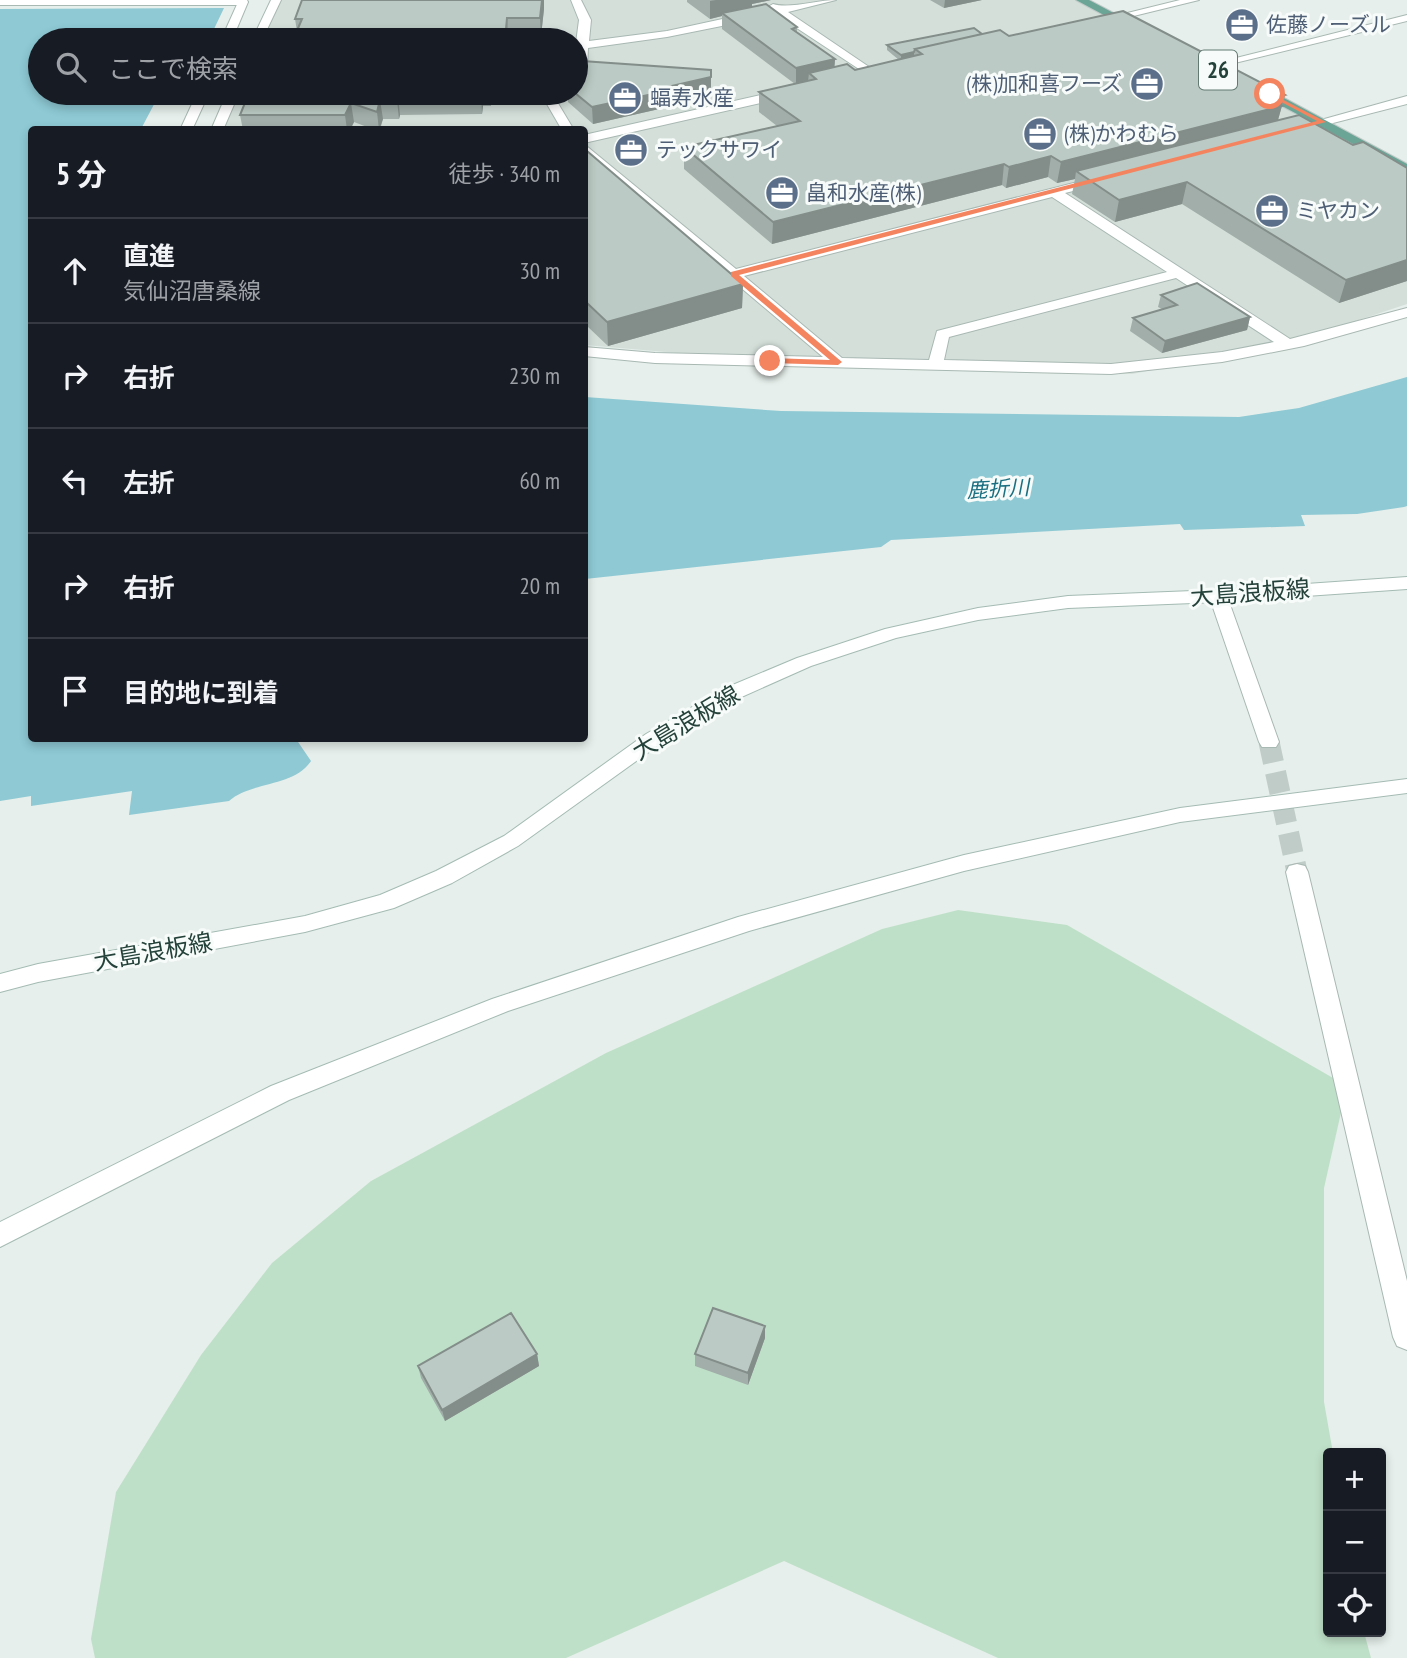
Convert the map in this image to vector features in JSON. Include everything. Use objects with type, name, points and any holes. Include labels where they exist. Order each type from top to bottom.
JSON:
[{"type":"main road","points":[[1082,0],[1149,35]]},
{"type":"main road","name":"26","points":[[1198,60],[1234,77]]},
{"type":"main road","name":"26","points":[[1246,83],[1407,169]]},
{"type":"street","points":[[263,28],[276,0]]},
{"type":"street","points":[[576,0],[585,20],[583,28]]},
{"type":"street","points":[[763,0],[876,72],[850,78]]},
{"type":"street","points":[[588,45],[667,34],[831,0]]},
{"type":"street","points":[[1094,23],[1194,0]]},
{"type":"street","points":[[0,2],[243,2],[231,28]]},
{"type":"street","points":[[1210,66],[1407,18]]},
{"type":"street","points":[[588,138],[799,90]]},
{"type":"street","points":[[1283,132],[1407,100]]},
{"type":"street","points":[[188,126],[197,105]]},
{"type":"street","points":[[219,126],[228,105]]},
{"type":"street","points":[[553,105],[566,126]]},
{"type":"street","points":[[588,151],[838,362]]},
{"type":"street","points":[[734,274],[1108,178]]},
{"type":"street","points":[[1054,192],[1287,344]]},
{"type":"street","points":[[935,365],[942,334],[1178,273]]},
{"type":"street","points":[[588,351],[655,358],[1111,369],[1222,357],[1287,344],[1407,312]]},
{"type":"street","name":"大島浪板線","points":[[0,984],[38,973],[305,924],[386,902],[444,877],[511,841],[653,739],[730,694],[804,662],[892,633],[978,614],[1068,602],[1218,596],[1407,583]]},
{"type":"street","points":[[1218,596],[1269,742]]},
{"type":"street","points":[[0,1235],[280,1093],[500,1005],[746,923],[964,863],[1180,815],[1407,786]]},
{"type":"street","points":[[1297,872],[1407,1337]]},
{"type":"shaded area","points":[[278,0],[1082,0],[1407,168],[1407,304],[1287,344],[1132,374],[770,361],[588,345],[588,126],[219,126],[228,105],[588,105],[588,28],[263,28]]},
{"type":"green space","points":[[958,910],[1067,925],[1347,1086],[1324,1188],[1324,1402],[1332,1448],[1323,1448],[1323,1637],[1365,1637],[1371,1658],[998,1658],[784,1561],[566,1658],[95,1658],[91,1639],[116,1492],[201,1355],[272,1263],[371,1181],[606,1053],[882,929]]},
{"type":"water","points":[[224,8],[214,28],[28,28],[28,105],[154,105],[143,126],[28,126],[28,742],[298,742],[311,761],[304,769],[284,780],[249,790],[229,801],[129,815],[132,791],[31,806],[31,796],[0,801],[0,9]]},
{"type":"water","name":"鹿折川","points":[[1407,377],[1407,506],[1357,514],[1301,515],[1305,526],[1184,530],[1180,524],[891,540],[881,547],[588,579],[588,397],[781,411],[1239,417],[1299,408]]},
{"type":"building","points":[[302,0],[542,0],[540,18],[507,18],[506,28],[298,28],[302,19],[295,19]]},
{"type":"building","points":[[766,4],[797,27],[792,29],[835,59],[796,68],[722,13]]},
{"type":"building","points":[[1123,11],[1285,95],[1269,99],[1282,106],[1061,162],[1051,156],[1009,167],[1004,164],[773,222],[684,147],[800,121],[759,92],[816,79],[809,73],[847,64],[855,70],[922,54],[915,49],[1000,30],[1009,36]]},
{"type":"building","points":[[974,28],[982,34],[915,49],[914,52],[901,55],[887,45]]},
{"type":"building","points":[[588,61],[711,70],[711,77],[663,88],[667,91],[592,107],[588,104]]},
{"type":"building","points":[[244,105],[350,105],[345,115],[240,115]]},
{"type":"building","points":[[357,105],[379,105],[377,112]]},
{"type":"building","points":[[1299,115],[1353,145],[1363,142],[1407,168],[1407,260],[1346,280],[1187,182],[1119,200],[1076,171]]},
{"type":"building","points":[[588,152],[743,284],[607,322],[588,304]]},
{"type":"building","points":[[1197,283],[1250,317],[1165,341],[1133,318],[1177,305],[1161,295]]},
{"type":"building","points":[[713,1308],[765,1326],[748,1373],[695,1354]]},
{"type":"building","points":[[511,1313],[537,1354],[442,1410],[418,1366]]},
{"type":"tunnel","points":[[1269,742],[1297,872]]},
{"type":"place","name":"佐藤ノーズル","points":[[1242,25]]},
{"type":"place","name":"(株)加和喜フーズ","points":[[1147,84]]},
{"type":"place","name":"蝠寿水産","points":[[625,98]]},
{"type":"place","name":"(株)かわむら","points":[[1040,134]]},
{"type":"place","name":"テックサワイ","points":[[631,150]]},
{"type":"place","name":"畠和水産(株)","points":[[782,193]]},
{"type":"place","name":"ミヤカン","points":[[1272,211]]},
{"type":"route","points":[[770,361],[838,362],[734,274],[1323,122],[1270,94]]}]
